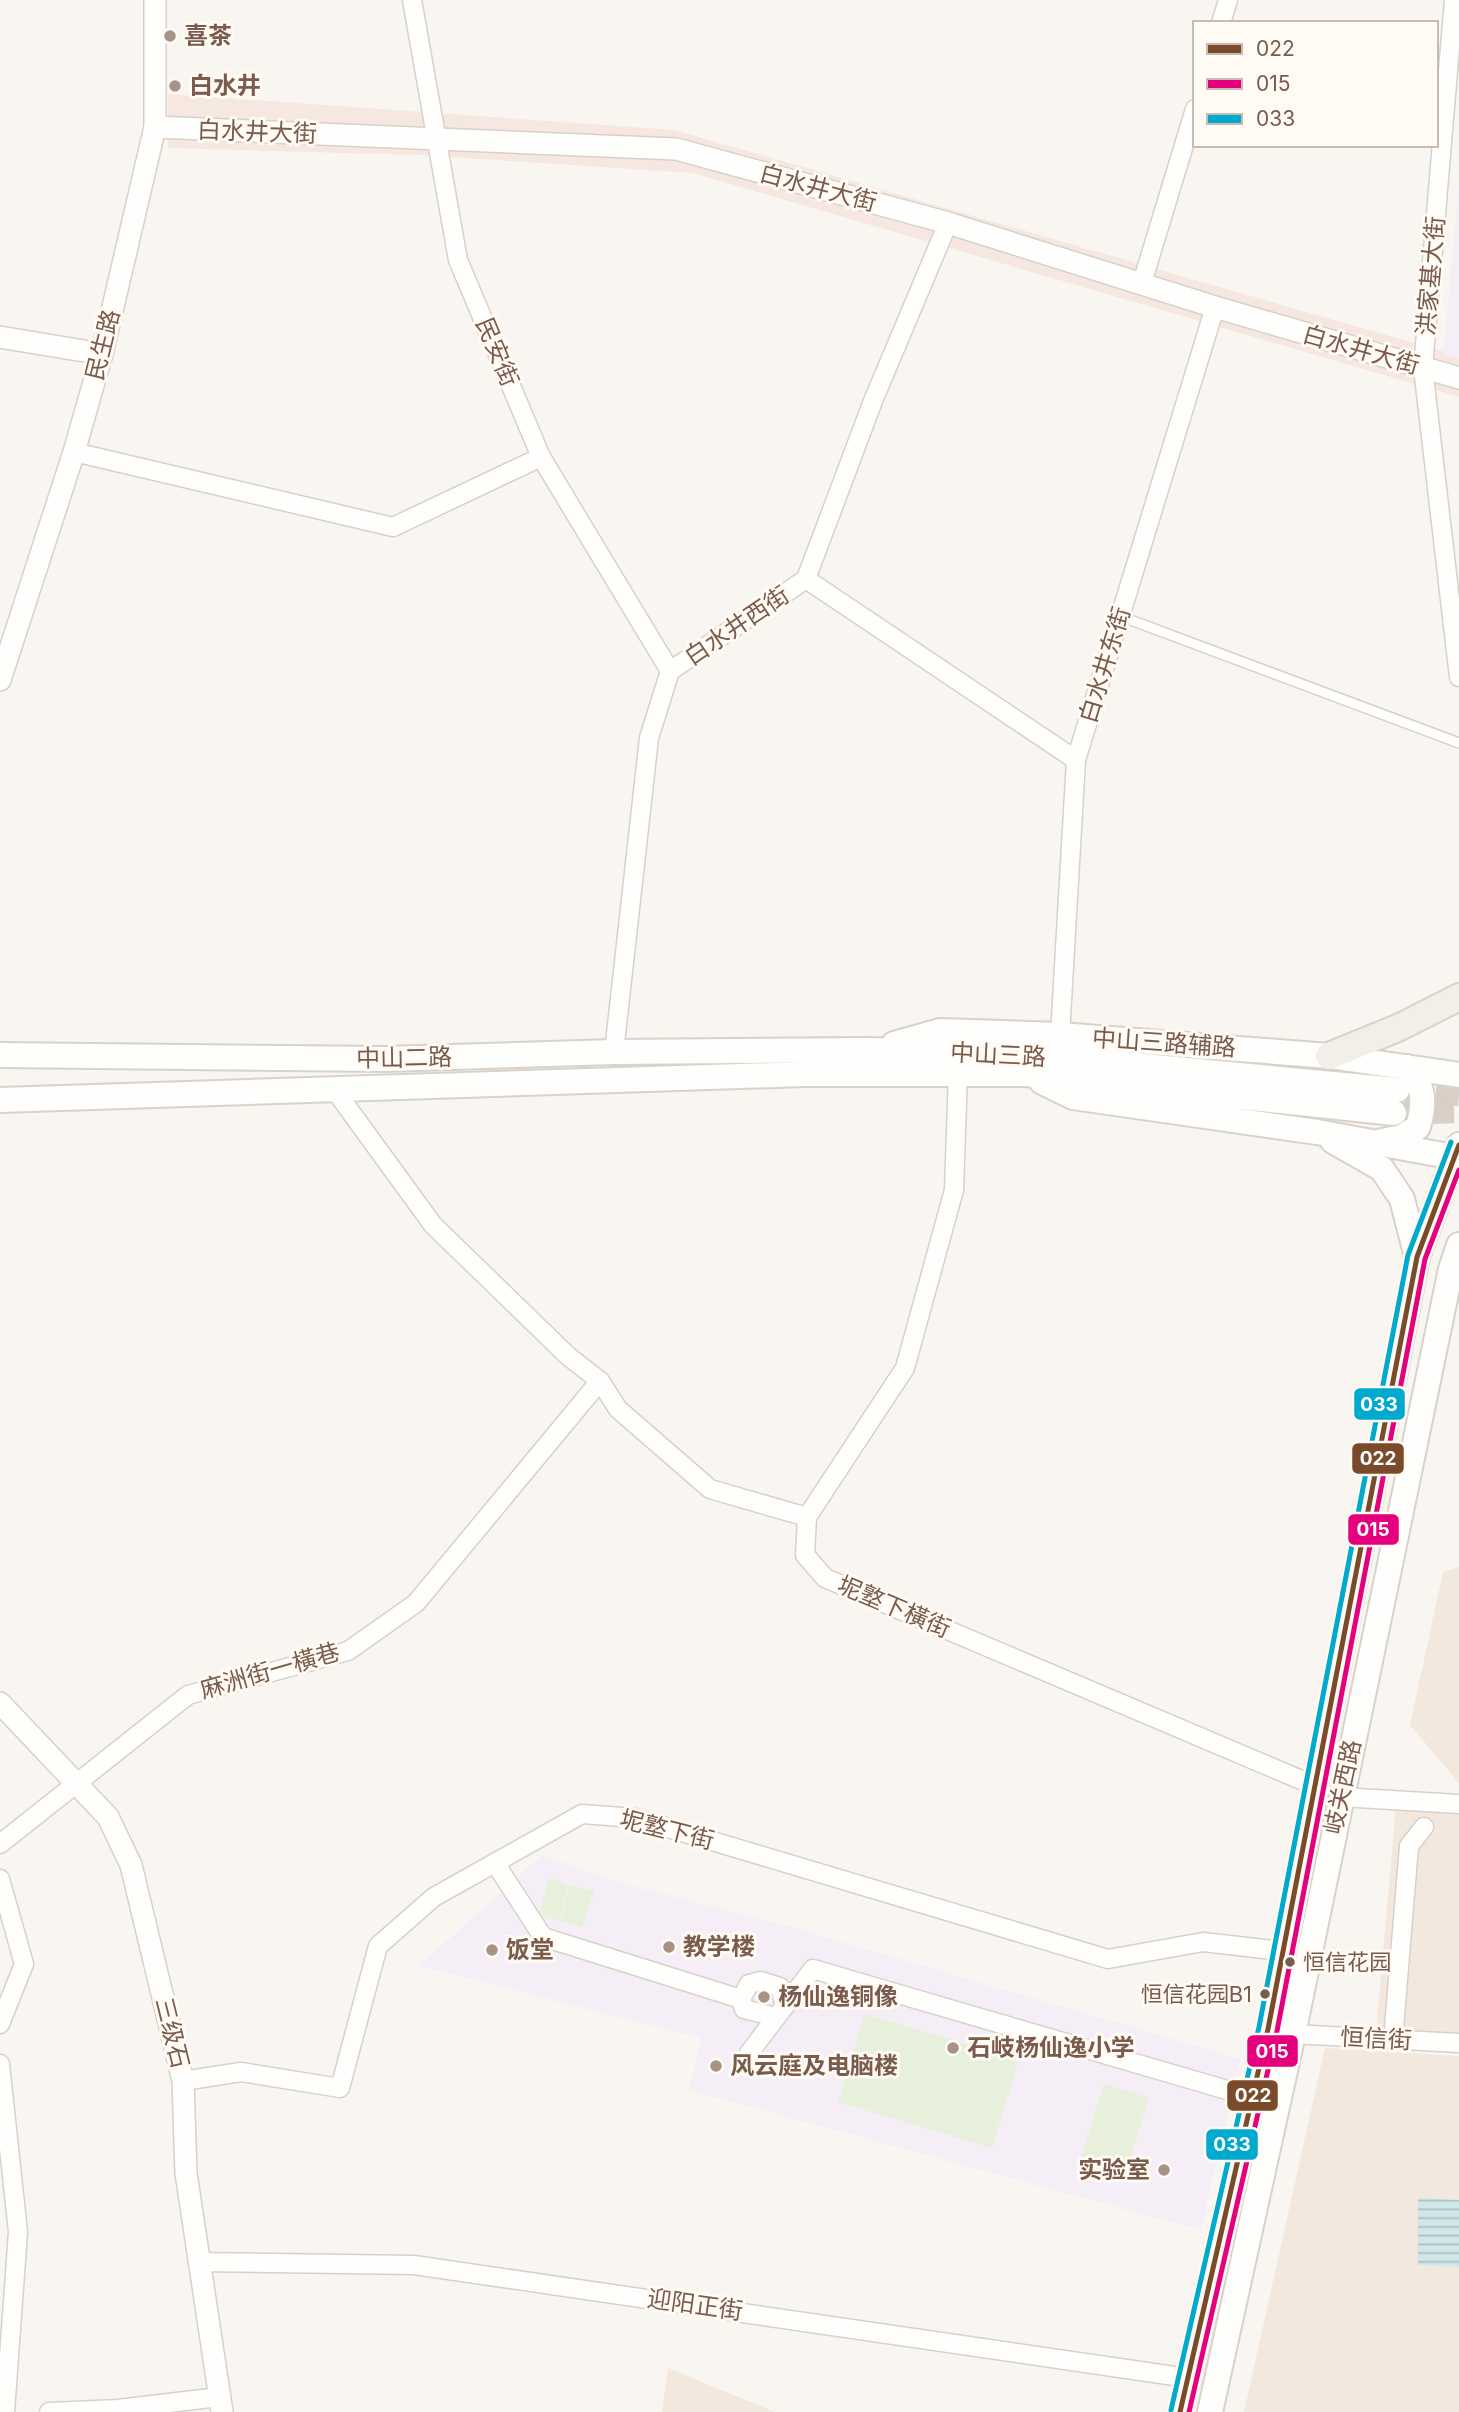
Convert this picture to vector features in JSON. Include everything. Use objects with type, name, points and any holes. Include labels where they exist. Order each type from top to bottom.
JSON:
[{"type":"main road","points":[[1329,1056],[1400,1027],[1459,997]]},
{"type":"main road","name":"中山三路辅路","points":[[869,1050],[940,1031],[1060,1035],[1329,1056],[1399,1090],[1459,1075]]},
{"type":"main road","name":"中山三路","points":[[806,1062],[869,1050],[1027,1055],[1399,1090]]},
{"type":"main road","name":"中山二路","points":[[0,1055],[385,1059],[614,1052],[806,1062]]},
{"type":"main road","name":"中山二路","points":[[0,1100],[334,1089],[806,1062]]},
{"type":"main road","name":"中山三路","points":[[806,1062],[958,1073],[1399,1090]]},
{"type":"main road","points":[[1025,1074],[1073,1097],[1458,1153]]},
{"type":"main road","points":[[1375,1142],[1402,1137],[1418,1127],[1424,1095],[1417,1077],[1399,1090]]},
{"type":"main road","points":[[1317,1132],[1382,1169],[1402,1199],[1417,1257]]},
{"type":"main road","name":"岐关西路","points":[[1180,2412],[1282,1951],[1417,1257],[1458,1153]]},
{"type":"main road","name":"岐关西路","points":[[1210,2412],[1293,2035],[1459,1245]]},
{"type":"street","name":"民生路","points":[[0,680],[74,452],[102,354],[155,127],[155,0]]},
{"type":"street","name":"民安街","points":[[412,0],[458,260],[541,457],[670,671]]},
{"type":"street","points":[[1222,21],[1228,0]]},
{"type":"street","name":"洪家基大街","points":[[1454,0],[1423,368],[1459,677]]},
{"type":"street","points":[[1142,283],[1193,116]]},
{"type":"street","name":"白水井大街","points":[[155,127],[676,149],[948,223],[1215,307],[1459,378]]},
{"type":"street","name":"白水井西街","points":[[614,1052],[649,738],[670,671],[806,579],[873,401],[948,223]]},
{"type":"street","name":"白水井东街","points":[[1060,1035],[1076,760],[1215,307]]},
{"type":"street","points":[[0,337],[102,354]]},
{"type":"street","points":[[74,452],[393,527],[541,457]]},
{"type":"street","points":[[806,579],[1076,760]]},
{"type":"street","points":[[334,1089],[433,1225],[568,1356],[600,1381],[618,1409],[710,1489],[807,1517],[905,1367],[954,1190],[958,1073]]},
{"type":"street","name":"麻洲街一橫巷","points":[[0,1844],[188,1695],[348,1651],[416,1603],[600,1381]]},
{"type":"street","name":"坭墪下橫街","points":[[807,1517],[805,1555],[825,1578],[1313,1785]]},
{"type":"street","name":"三级石","points":[[0,1703],[108,1817],[131,1865],[183,2081],[186,2173],[220,2405]]},
{"type":"street","points":[[1341,1797],[1459,1804]]},
{"type":"street","name":"坭墪下街","points":[[183,2081],[241,2072],[340,2088],[378,1946],[435,1897],[582,1814],[635,1818],[1108,1959],[1203,1942],[1282,1951]]},
{"type":"street","points":[[1394,2040],[1409,1846],[1424,1827]]},
{"type":"street","points":[[495,1863],[543,1937],[741,1999]]},
{"type":"street","points":[[0,1879],[24,1964],[0,2024]]},
{"type":"street","points":[[749,2053],[813,1969],[1251,2096]]},
{"type":"street","points":[[761,1981],[780,1987],[780,2012],[744,2009],[741,1999],[749,1984],[761,1981]]},
{"type":"street","name":"恒信街","points":[[1293,2035],[1459,2043]]},
{"type":"street","points":[[0,2064],[18,2232],[5,2412]]},
{"type":"street","name":"迎阳正街","points":[[198,2262],[414,2265],[1188,2378]]},
{"type":"street","points":[[49,2412],[220,2405]]},
{"type":"lane","points":[[1120,616],[1459,743]]},
{"type":"shaded area","points":[[168,94],[675,130],[1459,356],[1459,397],[693,173],[420,155],[168,148]]},
{"type":"shaded area","points":[[1459,184],[1459,359],[1443,355]]},
{"type":"shaded area","points":[[1459,1567],[1459,1783],[1410,1725],[1443,1572]]},
{"type":"shaded area","points":[[1396,1807],[1459,1810],[1459,2035],[1376,2031]]},
{"type":"shaded area","name":"石岐杨仙逸小学","points":[[542,1855],[616,1882],[763,1919],[1241,2059],[1201,2230],[689,2090],[702,2038],[419,1966]]},
{"type":"shaded area","points":[[1325,2048],[1459,2056],[1459,2412],[1244,2412]]},
{"type":"shaded area","points":[[668,2368],[775,2412],[662,2412]]},
{"type":"green space","points":[[549,1878],[568,1885],[559,1921],[539,1914]]},
{"type":"green space","points":[[570,1885],[594,1891],[582,1927],[560,1921]]},
{"type":"green space","points":[[865,2014],[1019,2060],[992,2148],[838,2102]]},
{"type":"green space","points":[[1104,2084],[1149,2098],[1124,2177],[1079,2164]]},
{"type":"water","points":[[1418,2198],[1459,2200],[1459,2267],[1418,2265]]},
{"type":"tunnel","points":[[1400,1090],[1459,1094]]},
{"type":"tunnel","points":[[1394,1113],[1459,1111]]},
{"type":"transit line","name":"033","points":[[1171,2410],[1259,2027],[1408,1255],[1451,1142]]},
{"type":"transit line","name":"022","points":[[1180,2412],[1268,2029],[1417,1257],[1459,1145]]},
{"type":"transit line","name":"015","points":[[1189,2412],[1277,2031],[1425,1259],[1459,1170]]},
{"type":"place","name":"喜茶","points":[[170,36]]},
{"type":"place","name":"白水井","points":[[175,86]]},
{"type":"place","name":"教学楼","points":[[669,1947]]},
{"type":"place","name":"饭堂","points":[[492,1950]]},
{"type":"place","name":"恒信花园","points":[[1290,1962]]},
{"type":"place","name":"恒信花园B1","points":[[1265,1994]]},
{"type":"place","name":"杨仙逸铜像","points":[[764,1997]]},
{"type":"place","name":"石岐杨仙逸小学","points":[[953,2048]]},
{"type":"place","name":"风云庭及电脑楼","points":[[716,2066]]},
{"type":"place","name":"实验室","points":[[1164,2170]]}]
